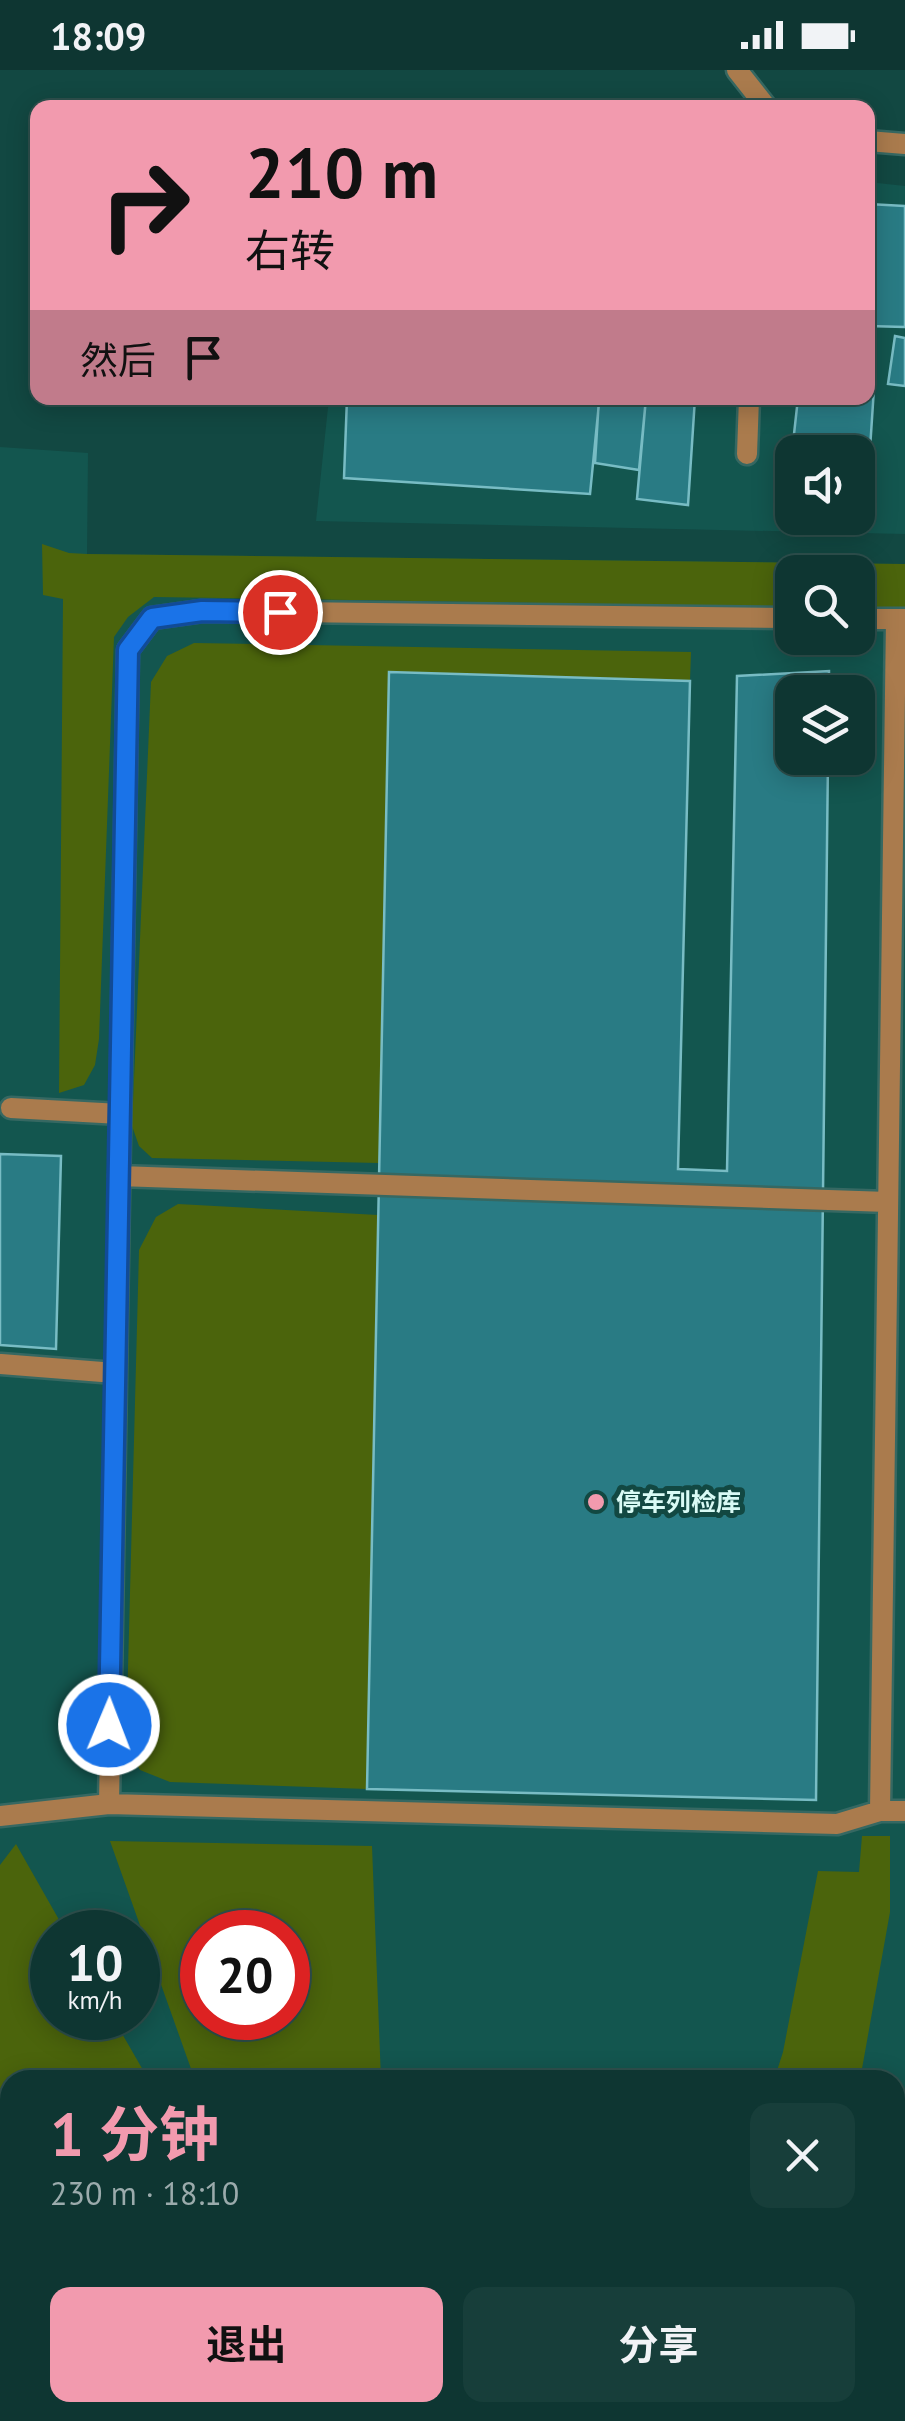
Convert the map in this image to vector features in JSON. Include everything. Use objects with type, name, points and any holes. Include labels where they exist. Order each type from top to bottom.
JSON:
[{"type":"street","points":[[738,70],[758,100]]},
{"type":"street","points":[[875,142],[905,144]]},
{"type":"street","points":[[748,454],[749,405]]},
{"type":"street","points":[[109,1804],[128,650],[152,618],[202,611],[775,618]]},
{"type":"street","points":[[875,619],[901,620],[880,1810]]},
{"type":"street","points":[[11,1108],[120,1114]]},
{"type":"street","points":[[118,1176],[888,1202]]},
{"type":"street","points":[[1,1364],[115,1373]]},
{"type":"street","points":[[0,1816],[109,1804],[837,1824],[880,1810],[905,1812]]},
{"type":"shaded area","points":[[875,183],[905,186],[905,534],[875,533],[875,435],[775,435],[775,531],[316,521],[328,405],[875,405]]},
{"type":"shaded area","points":[[0,447],[88,453],[87,554],[775,562],[775,655],[875,655],[875,564],[905,564],[905,2070],[0,2070]]},
{"type":"green space","points":[[42,544],[87,554],[775,562],[775,607],[154,597],[128,617],[114,637],[99,1039],[95,1065],[84,1085],[59,1093],[63,599],[43,595]]},
{"type":"green space","points":[[875,564],[905,564],[905,609],[875,608]]},
{"type":"green space","points":[[194,643],[691,652],[690,681],[389,672],[379,1163],[152,1158],[139,1146],[132,1126],[151,682],[167,656]]},
{"type":"green space","points":[[178,1204],[378,1215],[367,1789],[170,1782],[140,1770],[126,1745],[139,1250],[156,1217]]},
{"type":"green space","points":[[862,1836],[890,1836],[890,1912],[862,2070],[777,2070],[818,1871],[859,1872]]},
{"type":"green space","points":[[110,1841],[372,1846],[381,2070],[191,2070],[181,2040],[310,2040],[310,1910],[180,1910],[180,2038],[160,1982],[160,1910],[135,1910]]},
{"type":"green space","points":[[16,1844],[54,1910],[30,1910],[30,2040],[126,2040],[143,2070],[0,2070],[0,1865]]},
{"type":"building","points":[[875,204],[905,206],[905,327],[875,326]]},
{"type":"building","points":[[895,336],[905,338],[905,386],[888,384]]},
{"type":"building","points":[[347,405],[599,405],[590,494],[344,478]]},
{"type":"building","points":[[599,405],[645,405],[639,470],[595,463]]},
{"type":"building","points":[[645,405],[695,405],[688,505],[637,499]]},
{"type":"building","points":[[797,405],[873,405],[871,435],[794,435]]},
{"type":"building","name":"停车列检库","points":[[829,671],[829,675],[775,675],[775,775],[828,775],[816,1800],[367,1789],[389,672],[690,681],[678,1169],[727,1171],[737,676]]},
{"type":"building","points":[[0,1154],[61,1156],[56,1349],[0,1345]]},
{"type":"place","name":"停车列检库","points":[[596,1502]]},
{"type":"route","points":[[109,1725],[128,650],[152,618],[202,611],[280,612]]}]
